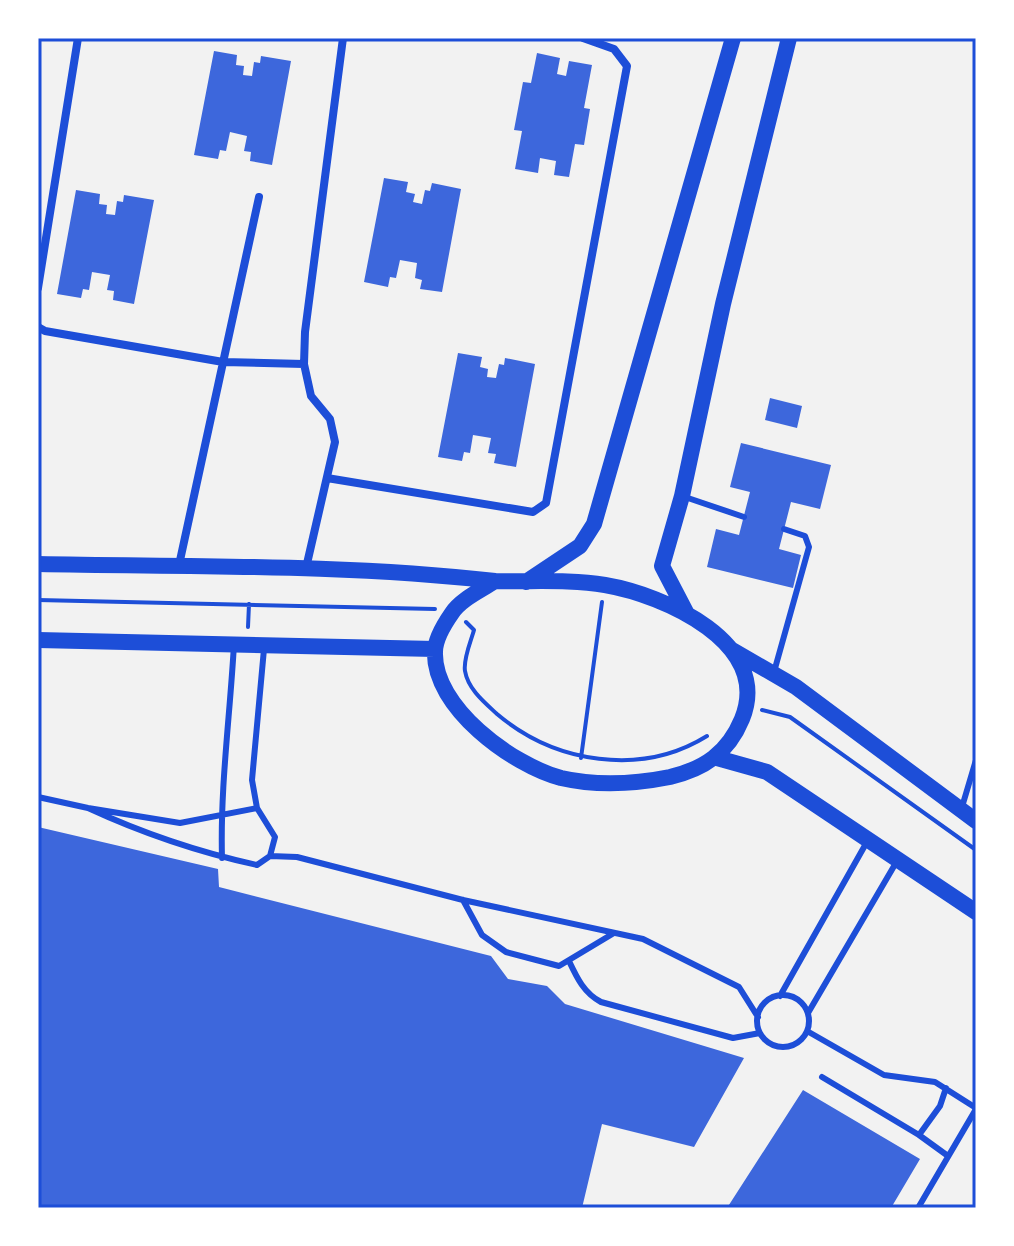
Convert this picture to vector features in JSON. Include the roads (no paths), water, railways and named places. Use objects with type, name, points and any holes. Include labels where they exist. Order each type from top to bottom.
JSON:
[{"type":"main road","points":[[526,582],[580,546],[594,524],[733,38]]},
{"type":"main road","points":[[687,614],[662,566],[682,496],[723,304],[789,38]]},
{"type":"main road","points":[[38,564],[439,574],[495,581],[604,585],[641,595],[687,614],[710,628],[732,649],[796,687],[976,821]]},
{"type":"main road","points":[[495,581],[454,609],[435,649],[438,676],[458,710],[501,747],[529,765],[559,777],[595,783],[648,781],[685,773],[717,758],[731,741],[747,707],[747,683],[732,649]]},
{"type":"main road","points":[[38,640],[435,649]]},
{"type":"main road","points":[[717,758],[767,772],[976,912]]},
{"type":"street","points":[[38,288],[78,38]]},
{"type":"street","points":[[306,569],[335,442],[330,419],[311,396],[304,364],[305,332],[343,38]]},
{"type":"street","points":[[327,478],[533,512],[546,503],[627,66],[614,49],[583,38]]},
{"type":"street","points":[[179,566],[259,197]]},
{"type":"street","points":[[38,327],[45,331],[223,362],[304,364]]},
{"type":"lane","points":[[682,496],[744,517]]},
{"type":"lane","points":[[774,674],[809,547],[805,536],[784,529]]},
{"type":"lane","points":[[222,858],[221,814],[234,644]]},
{"type":"lane","points":[[264,645],[252,780],[257,808],[275,837],[270,856]]},
{"type":"lane","points":[[961,811],[976,760]]},
{"type":"lane","points":[[38,797],[180,823],[257,808]]},
{"type":"lane","points":[[88,808],[131,827],[222,858],[257,865],[270,856],[297,857],[463,900],[643,939],[739,987],[758,1017],[760,1033],[772,1045],[788,1047],[807,1031],[808,1013],[897,860]]},
{"type":"lane","points":[[780,996],[868,840]]},
{"type":"lane","points":[[463,900],[482,935],[506,952],[559,966],[614,933]]},
{"type":"lane","points":[[569,961],[577,980],[590,996],[601,1002],[733,1038],[760,1033]]},
{"type":"lane","points":[[758,1017],[765,1003],[780,996],[797,999],[808,1013]]},
{"type":"lane","points":[[807,1031],[884,1075],[935,1082],[976,1108],[918,1208]]},
{"type":"lane","points":[[822,1077],[948,1156]]},
{"type":"lane","points":[[919,1135],[935,1114],[946,1088]]}]
